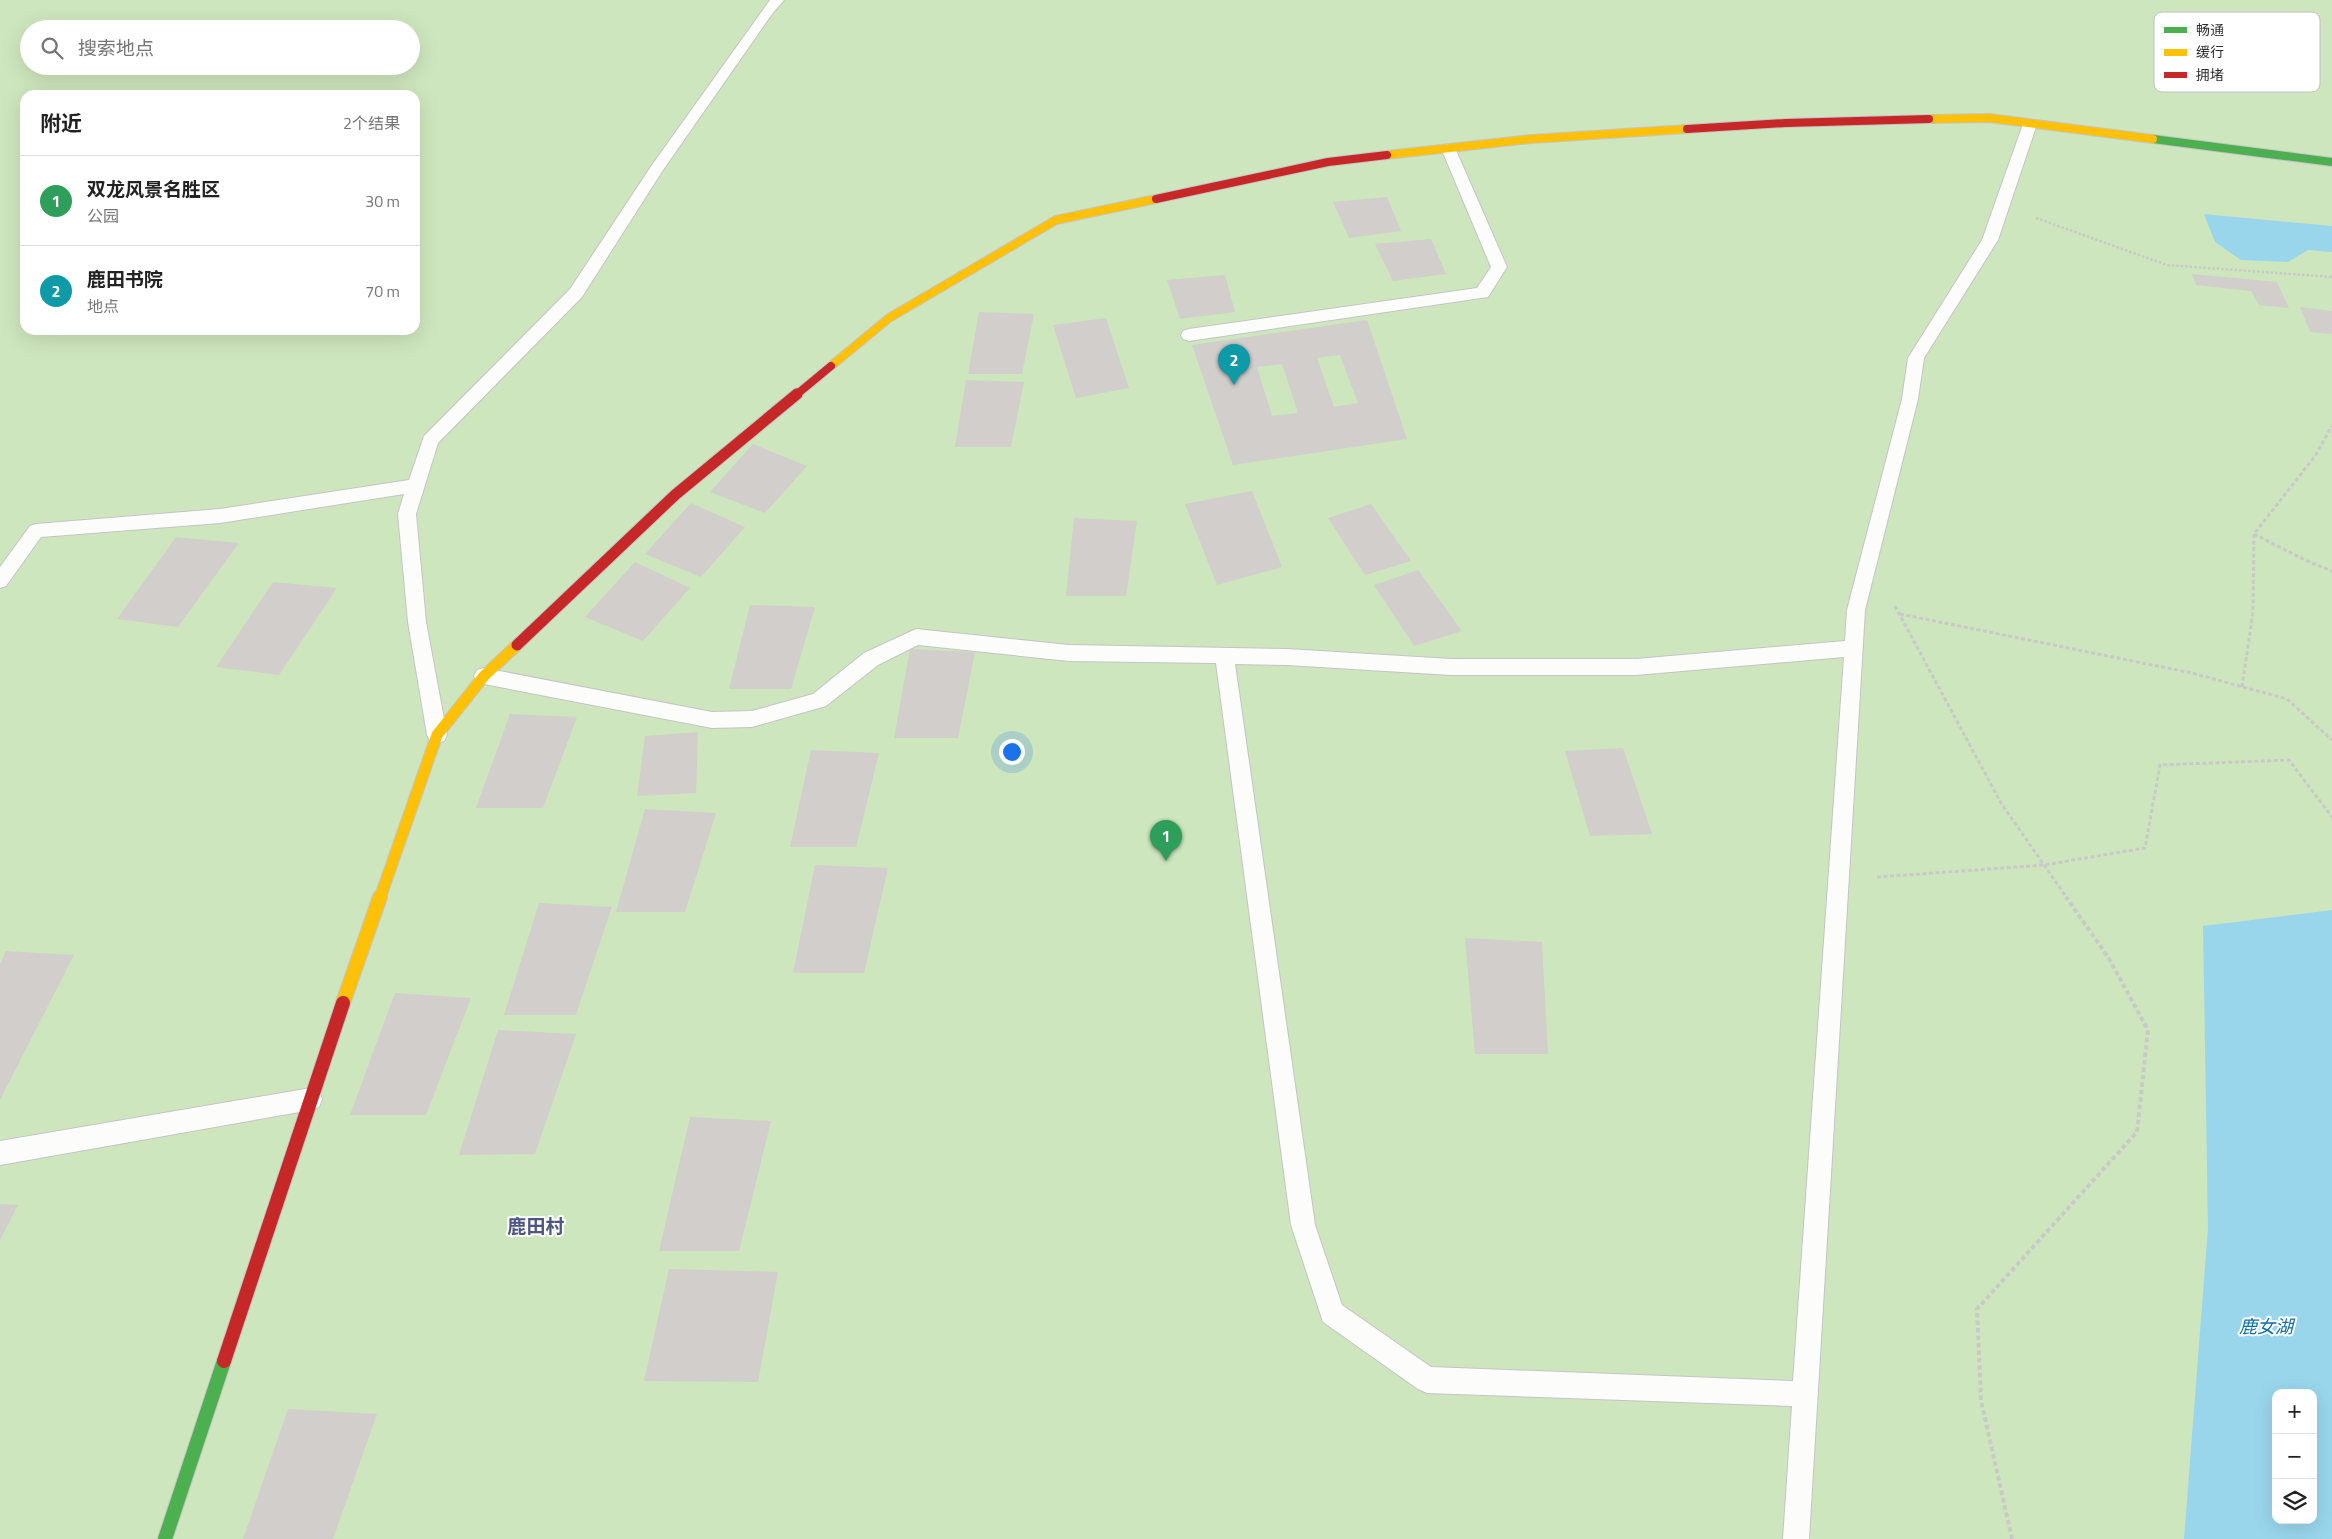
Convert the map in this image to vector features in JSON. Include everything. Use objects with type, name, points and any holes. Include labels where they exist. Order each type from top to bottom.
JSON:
[{"type":"street","points":[[165,1539],[310,1099],[437,735],[484,676],[675,495],[889,318],[1056,220],[1328,162],[1531,139],[1786,123],[1989,118],[2332,162]]},
{"type":"lane","points":[[437,735],[417,622],[407,514],[430,440],[576,293],[657,168],[766,10],[777,0]]},
{"type":"lane","points":[[1796,1539],[1837,880],[1856,610],[1910,399],[1916,358],[1990,240],[2030,124]]},
{"type":"lane","points":[[1189,334],[1482,293],[1499,267],[1448,148]]},
{"type":"lane","points":[[0,581],[36,531],[220,516],[415,486]]},
{"type":"lane","points":[[484,676],[712,720],[752,719],[819,700],[871,659],[916,637],[1069,653],[1287,657],[1450,667],[1636,668],[1853,648]]},
{"type":"lane","points":[[1224,656],[1303,1225],[1332,1313],[1427,1380],[1804,1394]]},
{"type":"lane","points":[[0,1153],[310,1099]]},
{"type":"path","points":[[2002,205],[2167,265],[2332,277]]},
{"type":"path","points":[[2242,687],[2253,612],[2254,534],[2315,456],[2332,426]]},
{"type":"path","points":[[2254,534],[2304,560],[2332,571]]},
{"type":"path","points":[[1869,557],[2001,803],[2108,957],[2148,1030],[2137,1132],[1977,1308],[1981,1400],[2012,1539]]},
{"type":"path","points":[[1900,614],[2192,673],[2287,699],[2332,740]]},
{"type":"path","points":[[1837,880],[2044,865],[2145,848],[2160,765],[2289,760],[2332,817]]},
{"type":"green space","points":[[0,0],[2332,0],[2332,1539],[0,1539]]},
{"type":"water","points":[[2204,214],[2332,226],[2332,252],[2308,250],[2288,262],[2241,260],[2215,242]]},
{"type":"water","name":"鹿女湖","points":[[2332,910],[2332,1539],[2184,1539],[2208,1228],[2203,926]]},
{"type":"building","points":[[1387,197],[1401,231],[1349,238],[1333,202]]},
{"type":"building","points":[[1431,239],[1446,274],[1393,281],[1375,244]]},
{"type":"building","points":[[2192,274],[2277,282],[2289,308],[2259,305],[2251,291],[2196,285]]},
{"type":"building","points":[[1225,275],[1235,312],[1180,319],[1167,280]]},
{"type":"building","points":[[2300,307],[2332,311],[2332,334],[2310,332]]},
{"type":"building","points":[[979,312],[1034,314],[1022,374],[968,374]]},
{"type":"building","points":[[1106,318],[1129,388],[1076,398],[1053,325]]},
{"type":"building","points":[[1367,320],[1407,439],[1233,465],[1192,345]],"holes":[[[1340,355],[1358,403],[1334,407],[1317,358]],[[1282,364],[1298,413],[1272,416],[1257,367]]]},
{"type":"building","points":[[966,380],[1024,382],[1011,447],[955,447]]},
{"type":"building","points":[[753,444],[807,466],[765,513],[710,492]]},
{"type":"building","points":[[1252,491],[1282,567],[1217,585],[1185,504]]},
{"type":"building","points":[[691,503],[745,527],[701,577],[645,554]]},
{"type":"building","points":[[1371,504],[1411,561],[1365,575],[1328,518]]},
{"type":"building","points":[[1074,518],[1137,521],[1126,596],[1066,596]]},
{"type":"building","points":[[176,537],[239,543],[178,627],[117,619]]},
{"type":"building","points":[[635,562],[690,588],[643,641],[585,617]]},
{"type":"building","points":[[1418,570],[1462,631],[1414,646],[1374,585]]},
{"type":"building","points":[[273,582],[337,588],[279,675],[216,667]]},
{"type":"building","points":[[750,605],[815,607],[791,689],[729,689]]},
{"type":"building","points":[[910,649],[975,652],[958,738],[894,738]]},
{"type":"building","points":[[510,714],[577,717],[543,808],[476,808]]},
{"type":"building","points":[[698,732],[696,793],[637,796],[645,736]]},
{"type":"building","points":[[1623,748],[1652,834],[1590,836],[1565,751]]},
{"type":"building","points":[[811,750],[879,753],[856,847],[790,847]]},
{"type":"building","points":[[645,809],[716,813],[685,912],[616,912]]},
{"type":"building","points":[[815,865],[888,868],[864,973],[793,973]]},
{"type":"building","points":[[539,903],[612,907],[576,1015],[504,1015]]},
{"type":"building","points":[[1465,938],[1542,942],[1548,1054],[1475,1054]]},
{"type":"building","points":[[6,951],[74,955],[0,1100],[0,964]]},
{"type":"building","points":[[395,993],[471,998],[426,1115],[350,1115]]},
{"type":"building","points":[[498,1030],[576,1034],[535,1154],[459,1155]]},
{"type":"building","points":[[690,1117],[771,1121],[739,1251],[659,1251]]},
{"type":"building","points":[[0,1204],[18,1205],[0,1240]]},
{"type":"building","points":[[669,1269],[778,1272],[758,1382],[644,1381]]},
{"type":"building","points":[[288,1409],[377,1414],[333,1539],[243,1539]]},
{"type":"traffic: fast","points":[[2153,139],[2332,162]]},
{"type":"traffic: fast","points":[[165,1539],[224,1361]]},
{"type":"traffic: slow","points":[[1929,119],[1989,118],[2153,139]]},
{"type":"traffic: slow","points":[[1387,155],[1531,139],[1687,129]]},
{"type":"traffic: slow","points":[[831,366],[889,318],[1056,220],[1156,199]]},
{"type":"traffic: slow","points":[[343,1003],[437,735],[484,676],[517,645]]},
{"type":"traffic: jam","points":[[1687,129],[1786,123],[1929,119]]},
{"type":"traffic: jam","points":[[1156,199],[1328,162],[1387,155]]},
{"type":"traffic: jam","points":[[517,645],[675,495],[831,366]]},
{"type":"traffic: jam","points":[[224,1361],[343,1003]]},
{"type":"place","name":"鹿田书院","points":[[1234,385]]},
{"type":"place","name":"双龙风景名胜区","points":[[1166,861]]},
{"type":"district","name":"鹿田村","points":[[536,1226]]}]
